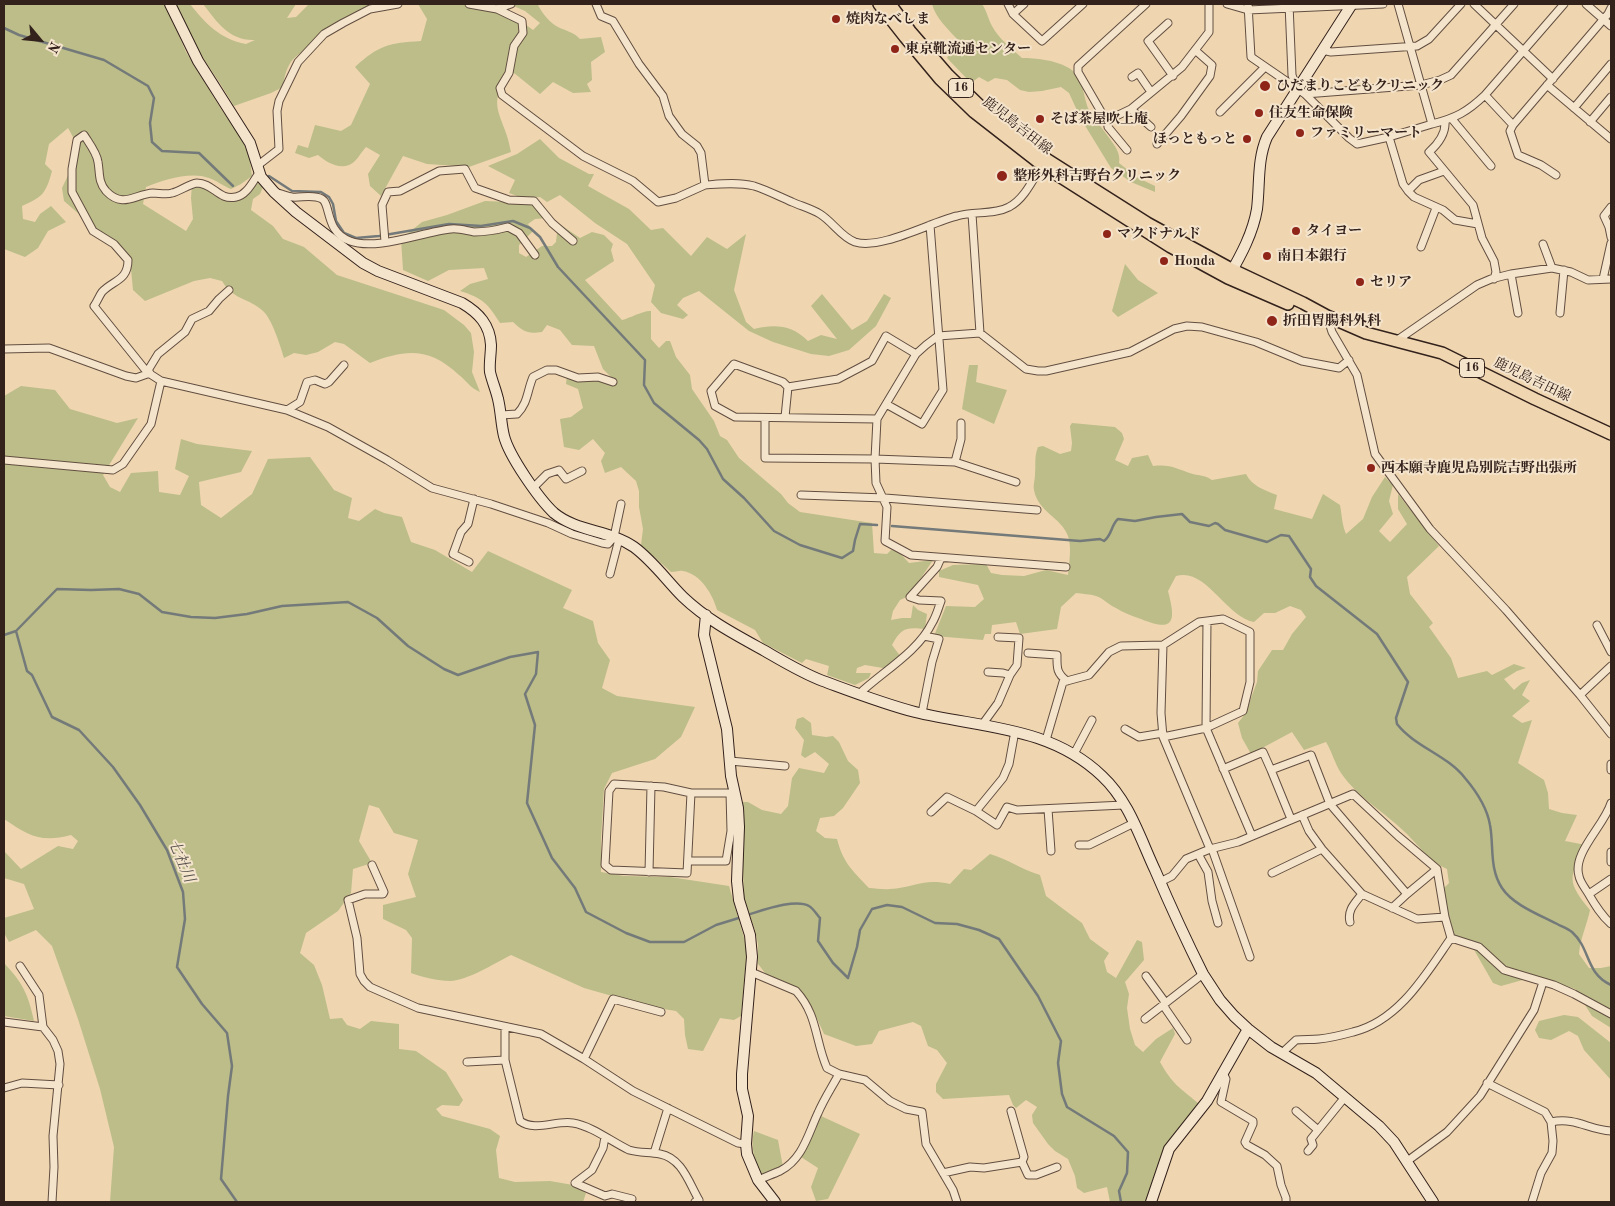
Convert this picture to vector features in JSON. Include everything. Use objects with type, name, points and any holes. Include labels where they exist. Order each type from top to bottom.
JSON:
[{"type":"main road","name":"鹿児島吉田線","points":[[879,4],[940,79],[967,106],[1044,162],[1162,242],[1231,274],[1301,310],[1327,316],[1366,333],[1395,342],[1442,353],[1611,434]]},
{"type":"main road","name":"鹿児島吉田線","points":[[890,4],[910,31],[942,68],[980,106],[1044,162]]},
{"type":"street","points":[[170,4],[198,61],[250,143],[264,178],[296,212],[363,263],[378,271],[462,303],[480,316],[489,332],[491,345],[490,370],[501,415],[503,434],[508,448],[553,512],[577,526],[616,538],[635,548],[684,598],[706,616],[730,632],[800,671],[820,680],[922,714],[1015,731],[1046,740],[1074,754],[1106,779],[1134,822],[1203,974],[1225,1005],[1248,1029],[1282,1053],[1316,1073],[1384,1132],[1394,1142],[1433,1202]]},
{"type":"street","points":[[398,4],[370,9],[324,34],[298,62],[279,101],[277,111],[279,149],[264,178],[237,197],[226,198],[204,184],[195,183],[171,194],[152,193],[136,196],[127,201],[119,200],[106,191],[102,184],[99,178],[96,156],[84,135],[77,140],[72,169],[72,192],[92,231],[114,244],[128,260],[128,269],[122,277],[103,291],[94,306],[149,373],[161,381],[287,410],[328,427],[432,488],[474,499],[548,523],[564,532],[602,544],[608,544],[616,538]]},
{"type":"street","points":[[469,4],[497,9],[522,21],[522,36],[513,48],[509,73],[500,88],[502,95],[578,150],[583,156],[633,181],[658,202],[676,198],[705,185],[735,184],[753,186],[819,214],[832,223],[846,238],[857,243],[870,244],[958,215],[1000,210],[1009,207],[1021,197],[1044,162]]},
{"type":"street","points":[[497,9],[511,4]]},
{"type":"street","points":[[596,4],[601,16],[612,21],[639,64],[663,96],[669,116],[682,134],[697,146],[701,153],[705,185]]},
{"type":"street","points":[[1008,4],[1013,14],[1042,41],[1083,4]]},
{"type":"street","points":[[1013,14],[1024,4]]},
{"type":"street","points":[[1146,4],[1078,66],[1078,72],[1103,114],[1107,117],[1112,118],[1131,109],[1182,67],[1209,32],[1209,4]]},
{"type":"street","points":[[1227,4],[1248,7],[1383,4]]},
{"type":"street","points":[[1231,274],[1242,253],[1254,220],[1262,150],[1267,137],[1301,92],[1322,50],[1352,4]]},
{"type":"street","points":[[1398,4],[1432,124]]},
{"type":"street","points":[[1322,50],[1331,52],[1417,46],[1429,39],[1461,4]]},
{"type":"street","points":[[1474,4],[1553,79]]},
{"type":"street","points":[[1301,92],[1421,85],[1440,80],[1451,75],[1514,4]]},
{"type":"street","points":[[1248,7],[1251,57],[1301,92],[1357,144],[1449,120],[1470,109],[1485,95],[1564,4]]},
{"type":"street","points":[[1586,4],[1611,26]]},
{"type":"street","points":[[1289,6],[1292,75],[1301,92]]},
{"type":"street","points":[[1556,175],[1541,165],[1518,156],[1510,131],[1611,8]]},
{"type":"street","points":[[1168,23],[1148,41],[1172,76]]},
{"type":"street","points":[[1156,144],[1181,116],[1210,76],[1212,65],[1195,50]]},
{"type":"street","points":[[1574,108],[1611,64]]},
{"type":"street","points":[[1220,112],[1265,67]]},
{"type":"street","points":[[1132,77],[1138,73],[1151,92]]},
{"type":"street","points":[[1547,85],[1611,139]]},
{"type":"street","points":[[1485,95],[1513,125]]},
{"type":"street","points":[[1590,122],[1611,97]]},
{"type":"street","points":[[1131,109],[1151,127]]},
{"type":"street","points":[[1107,117],[1108,126],[1127,150]]},
{"type":"street","points":[[1449,120],[1491,166]]},
{"type":"street","points":[[1449,120],[1445,131],[1435,146],[1428,152],[1473,205],[1482,238],[1494,261],[1496,272],[1494,278]]},
{"type":"street","points":[[1389,137],[1403,184],[1408,192],[1414,197],[1443,210],[1455,220],[1478,224]]},
{"type":"street","points":[[385,242],[382,205],[388,192],[400,191],[439,171],[465,169],[476,188],[509,200],[534,201],[552,223],[573,241]]},
{"type":"street","points":[[1408,192],[1419,180],[1444,171]]},
{"type":"street","points":[[264,178],[292,197],[313,196],[321,198],[326,202],[333,228],[350,241],[385,242],[453,229],[475,232],[508,227],[519,233],[535,254]]},
{"type":"street","points":[[1611,207],[1604,216],[1611,237]]},
{"type":"street","points":[[1421,248],[1436,208]]},
{"type":"street","points":[[972,214],[980,333]]},
{"type":"street","points":[[886,404],[919,423],[924,422],[942,390],[930,225]]},
{"type":"street","points":[[1395,342],[1477,285],[1494,278],[1552,268],[1564,270],[1588,280],[1607,279],[1611,243]]},
{"type":"street","points":[[1543,244],[1552,268]]},
{"type":"street","points":[[1560,314],[1564,270]]},
{"type":"street","points":[[1511,274],[1518,313]]},
{"type":"street","points":[[4,349],[49,348],[136,378],[149,373],[158,354],[185,332],[192,319],[209,311],[229,290]]},
{"type":"street","points":[[1327,316],[1332,332],[1357,375],[1375,454],[1440,541],[1506,610],[1580,695],[1611,734]]},
{"type":"street","points":[[1066,568],[911,556],[884,541],[887,507],[876,483],[877,419],[916,354],[938,336],[980,333],[1026,369],[1038,371],[1046,371],[1130,352],[1174,329],[1187,326],[1202,327],[1256,342],[1302,361],[1339,368],[1349,360]]},
{"type":"street","points":[[788,387],[838,379],[872,361],[886,336],[916,354]]},
{"type":"street","points":[[788,387],[783,382],[734,364],[711,391],[715,406],[735,417],[877,419]]},
{"type":"street","points":[[287,410],[300,402],[307,382],[315,380],[325,384],[344,365]]},
{"type":"street","points":[[501,415],[517,414],[527,401],[533,377],[547,370],[562,372],[578,378],[598,378],[612,382]]},
{"type":"street","points":[[4,460],[113,470],[123,464],[151,424],[161,381]]},
{"type":"street","points":[[785,417],[788,387]]},
{"type":"street","points":[[765,418],[764,458],[955,462],[1016,482]]},
{"type":"street","points":[[955,462],[961,439],[961,423]]},
{"type":"street","points":[[534,487],[547,474],[559,470],[566,479],[582,471]]},
{"type":"street","points":[[801,495],[884,498],[1037,510]]},
{"type":"street","points":[[469,562],[453,554],[461,532],[468,524],[474,499]]},
{"type":"street","points":[[610,574],[621,504]]},
{"type":"street","points":[[860,694],[873,681],[892,668],[924,636],[932,624],[941,601],[919,600],[910,597],[937,567],[941,558]]},
{"type":"street","points":[[688,861],[726,861],[731,831],[732,793],[727,729],[704,635],[706,616]]},
{"type":"street","points":[[1046,740],[1063,682],[1090,675],[1109,652],[1121,646],[1163,646],[1199,622],[1223,619],[1250,632],[1250,682],[1243,711],[1206,728],[1163,735],[1139,737],[1125,730]]},
{"type":"street","points":[[1207,621],[1206,728],[1252,836]]},
{"type":"street","points":[[1598,625],[1611,652]]},
{"type":"street","points":[[922,714],[932,662],[939,639],[924,636]]},
{"type":"street","points":[[982,725],[1002,696],[1010,675],[1017,666],[1018,638],[998,637]]},
{"type":"street","points":[[1163,646],[1161,713],[1163,735],[1211,849],[1250,957]]},
{"type":"street","points":[[1028,653],[1057,655],[1057,667],[1060,676],[1067,680]]},
{"type":"street","points":[[1580,695],[1611,666]]},
{"type":"street","points":[[988,672],[1010,675]]},
{"type":"street","points":[[1074,754],[1092,720]]},
{"type":"street","points":[[976,811],[1003,778],[1015,731]]},
{"type":"street","points":[[1223,769],[1263,752],[1291,819]]},
{"type":"street","points":[[1271,770],[1311,755],[1330,804],[1407,894]]},
{"type":"street","points":[[730,761],[785,766]]},
{"type":"street","points":[[1611,764],[1611,770]]},
{"type":"street","points":[[691,792],[687,873],[611,870],[605,866],[609,791],[614,784],[664,787],[691,792],[732,793]]},
{"type":"street","points":[[650,872],[651,786]]},
{"type":"street","points":[[732,793],[738,808],[740,827],[737,881],[739,900],[750,935],[752,957],[742,1074],[742,1089],[748,1116],[747,1154],[758,1180],[775,1202]]},
{"type":"street","points":[[1160,882],[1172,876],[1186,859],[1211,849],[1238,842],[1353,794],[1437,869],[1445,917],[1451,938]]},
{"type":"street","points":[[931,812],[947,797],[976,811],[997,825],[1007,807],[1017,810],[1124,804]]},
{"type":"street","points":[[1611,803],[1599,827],[1579,858],[1579,877],[1602,916],[1611,924]]},
{"type":"street","points":[[1048,809],[1051,851]]},
{"type":"street","points":[[1302,815],[1309,831],[1322,849],[1362,894],[1417,920],[1445,917]]},
{"type":"street","points":[[1079,845],[1089,845],[1134,822]]},
{"type":"street","points":[[1272,873],[1322,849]]},
{"type":"street","points":[[1611,852],[1611,862]]},
{"type":"street","points":[[1198,854],[1208,872],[1212,901],[1218,923]]},
{"type":"street","points":[[372,865],[384,892],[383,894],[365,894],[348,900],[356,938],[360,974],[364,982],[370,987],[408,1004],[541,1034],[633,1091],[738,1143],[746,1144]]},
{"type":"street","points":[[1392,908],[1437,869]]},
{"type":"street","points":[[1589,894],[1611,879]]},
{"type":"street","points":[[1350,922],[1348,915],[1362,894]]},
{"type":"street","points":[[1451,938],[1479,947],[1504,970],[1574,994],[1611,1014]]},
{"type":"street","points":[[1282,1053],[1296,1040],[1318,1040],[1356,1032],[1378,1022],[1409,996],[1451,938]]},
{"type":"street","points":[[20,966],[39,995],[43,1027],[53,1040],[58,1051],[60,1064],[53,1136],[52,1202]]},
{"type":"street","points":[[751,972],[796,991],[800,996],[816,1028],[826,1068],[839,1074],[865,1080],[890,1101],[906,1109],[922,1112],[926,1144],[953,1190],[957,1202]]},
{"type":"street","points":[[1145,1018],[1203,974]]},
{"type":"street","points":[[1146,976],[1165,1002],[1165,1008],[1187,1040]]},
{"type":"street","points":[[1406,1162],[1447,1132],[1480,1096],[1534,1010],[1543,982]]},
{"type":"street","points":[[584,1059],[613,999],[661,1012]]},
{"type":"street","points":[[4,1022],[43,1027]]},
{"type":"street","points":[[504,1026],[505,1060],[520,1121],[530,1126],[554,1122],[575,1123],[629,1150],[638,1153],[663,1154],[682,1168],[699,1201]]},
{"type":"street","points":[[1151,1202],[1169,1149],[1207,1101],[1248,1029]]},
{"type":"street","points":[[467,1062],[505,1060]]},
{"type":"street","points":[[1223,1073],[1226,1079],[1221,1102],[1253,1121],[1245,1142],[1271,1159],[1277,1166],[1286,1202]]},
{"type":"street","points":[[758,1180],[781,1170],[793,1161],[800,1152],[818,1111],[839,1074]]},
{"type":"street","points":[[4,1088],[22,1083],[59,1085]]},
{"type":"street","points":[[1487,1083],[1545,1112],[1551,1122],[1552,1153],[1541,1173],[1532,1202]]},
{"type":"street","points":[[1308,1151],[1313,1145],[1311,1139],[1345,1097]]},
{"type":"street","points":[[654,1153],[668,1108]]},
{"type":"street","points":[[1010,1110],[1024,1157],[1022,1162],[1028,1175],[1036,1175],[1057,1167]]},
{"type":"street","points":[[1296,1111],[1318,1130]]},
{"type":"street","points":[[1551,1122],[1563,1120],[1581,1123],[1599,1131],[1611,1131]]},
{"type":"street","points":[[605,1137],[592,1170],[575,1183],[605,1196],[612,1194],[632,1199]]},
{"type":"street","points":[[943,1173],[970,1167],[984,1168],[1022,1162]]},
{"type":"green space","points":[[4,4],[168,4],[167,8],[186,52],[221,109],[242,138],[250,160],[252,176],[231,189],[202,176],[194,175],[169,179],[146,187],[143,204],[186,231],[193,219],[192,184],[203,182],[224,195],[239,195],[258,183],[263,187],[260,194],[253,199],[251,210],[273,226],[283,239],[304,247],[337,275],[444,310],[464,325],[471,333],[474,352],[472,372],[480,392],[438,359],[417,353],[395,355],[370,363],[344,344],[335,342],[318,352],[306,355],[294,353],[284,358],[270,320],[263,311],[231,292],[222,281],[210,278],[194,281],[145,301],[133,290],[131,269],[127,260],[118,249],[92,235],[79,214],[64,201],[62,188],[71,169],[77,144],[68,128],[49,144],[45,164],[52,171],[43,193],[35,200],[22,206],[23,219],[35,222],[40,214],[51,206],[66,222],[48,231],[38,248],[25,257],[4,249]]},
{"type":"green space","points":[[190,4],[214,30],[237,42],[246,44],[255,40],[231,34],[219,24],[203,4],[296,4],[287,18],[296,17],[309,4],[374,4],[328,29],[325,40],[296,57],[288,68],[283,87],[234,106],[184,29],[177,5]]},
{"type":"green space","points":[[418,4],[475,4],[511,14],[533,30],[540,23],[525,11],[509,4],[539,4],[546,18],[580,39],[601,37],[605,52],[591,62],[592,80],[587,84],[591,92],[573,93],[553,82],[540,94],[514,73],[504,84],[497,102],[511,152],[466,168],[427,164],[403,156],[381,196],[370,186],[368,174],[380,155],[366,147],[354,162],[345,166],[332,164],[318,155],[309,158],[295,153],[298,145],[308,148],[315,125],[341,131],[351,125],[370,84],[355,67],[385,46],[421,41],[427,19]]},
{"type":"green space","points":[[932,4],[982,4],[995,31],[1022,58],[1051,61],[1073,71],[1080,81],[1089,110],[1117,150],[1119,163],[1138,178],[1155,186],[1155,192],[1131,182],[1111,168],[1081,119],[1069,93],[1061,87],[1029,92],[1020,90],[1007,80],[995,78],[988,82],[979,77],[971,83],[947,58],[957,39],[939,18]]},
{"type":"green space","points":[[540,139],[559,158],[589,174],[594,174],[588,186],[629,209],[651,230],[663,228],[691,256],[707,237],[727,249],[746,234],[734,290],[746,322],[754,329],[776,326],[796,332],[808,341],[821,335],[837,339],[811,306],[822,294],[852,330],[867,321],[884,294],[891,298],[876,326],[849,350],[829,356],[811,354],[773,342],[749,331],[699,291],[683,298],[677,305],[688,315],[683,319],[661,313],[651,302],[655,285],[627,244],[595,223],[560,195],[547,202],[540,197],[526,199],[509,193],[515,180],[488,166],[517,154]]},
{"type":"green space","points":[[485,201],[533,203],[547,218],[535,219],[528,224],[533,231],[519,245],[519,253],[526,257],[542,246],[552,246],[556,242],[558,223],[580,238],[592,232],[604,235],[613,244],[611,250],[614,261],[585,280],[622,320],[651,311],[651,339],[659,348],[666,341],[670,341],[676,357],[690,375],[692,389],[714,421],[720,436],[727,440],[739,458],[800,512],[872,523],[874,553],[887,554],[891,550],[898,551],[909,563],[933,560],[909,596],[900,600],[893,611],[891,620],[911,618],[913,605],[918,610],[927,614],[925,629],[913,628],[905,630],[898,635],[892,645],[901,657],[889,669],[865,665],[857,668],[856,673],[871,673],[869,678],[855,685],[827,675],[829,666],[806,659],[802,663],[763,643],[755,630],[717,610],[713,598],[701,581],[683,571],[671,572],[641,545],[643,529],[639,507],[639,491],[636,481],[621,467],[605,473],[601,461],[605,453],[593,439],[579,450],[564,447],[560,419],[571,417],[583,408],[578,389],[566,384],[567,376],[611,377],[603,369],[594,346],[572,345],[560,330],[547,325],[542,332],[533,333],[523,330],[513,322],[500,323],[484,302],[460,291],[470,284],[488,279],[484,268],[449,270],[428,281],[403,270],[401,239],[422,222]]},
{"type":"green space","points":[[1125,264],[1138,280],[1158,293],[1118,317],[1112,311]]},
{"type":"green space","points":[[969,365],[978,365],[976,382],[1007,390],[994,424],[962,409]]},
{"type":"green space","points":[[21,386],[55,390],[70,409],[117,423],[138,418],[103,475],[110,487],[120,492],[131,473],[158,471],[159,492],[180,495],[189,476],[175,469],[181,439],[197,444],[252,451],[241,472],[199,482],[201,505],[221,518],[252,494],[268,459],[310,457],[334,490],[352,498],[348,518],[359,521],[375,509],[402,517],[411,542],[435,550],[472,572],[488,551],[572,590],[563,608],[593,621],[598,643],[610,660],[602,688],[617,696],[695,707],[681,737],[655,759],[612,773],[604,789],[601,872],[624,876],[670,877],[729,886],[747,948],[741,1016],[734,1020],[720,1018],[703,1051],[688,1049],[684,1019],[676,1011],[651,1007],[584,988],[511,955],[481,971],[457,980],[440,980],[411,973],[412,938],[406,930],[383,919],[383,905],[416,897],[408,874],[418,840],[394,833],[379,808],[369,805],[359,841],[372,863],[353,869],[351,893],[338,911],[306,933],[300,953],[314,965],[322,985],[330,1019],[342,1018],[347,1025],[360,1029],[371,1021],[399,1024],[399,1049],[416,1051],[446,1072],[463,1100],[459,1106],[442,1105],[436,1109],[442,1116],[490,1129],[500,1136],[496,1150],[499,1178],[515,1182],[550,1181],[573,1185],[586,1193],[583,1202],[110,1202],[114,1147],[100,1089],[52,946],[36,930],[9,942],[4,933],[4,918],[34,909],[24,884],[4,878],[4,851],[21,869],[58,846],[73,849],[78,841],[71,835],[43,838],[28,834],[4,819],[4,396]]},
{"type":"green space","points":[[1072,423],[1115,427],[1122,433],[1124,439],[1115,460],[1128,466],[1132,458],[1148,455],[1153,466],[1170,466],[1205,476],[1212,480],[1246,474],[1255,485],[1277,495],[1274,509],[1312,519],[1323,494],[1340,505],[1346,534],[1363,519],[1372,497],[1385,477],[1393,485],[1389,501],[1393,514],[1379,531],[1390,542],[1407,524],[1398,509],[1398,494],[1439,546],[1407,577],[1410,594],[1433,623],[1429,627],[1451,658],[1458,678],[1487,671],[1492,675],[1514,664],[1526,668],[1504,679],[1514,690],[1522,683],[1530,680],[1522,695],[1530,701],[1512,716],[1522,723],[1532,720],[1518,763],[1544,780],[1548,793],[1549,809],[1577,815],[1565,841],[1586,845],[1573,872],[1574,885],[1577,892],[1590,910],[1579,954],[1589,968],[1611,966],[1611,1028],[1592,1016],[1575,989],[1537,976],[1501,986],[1493,983],[1473,948],[1452,933],[1444,888],[1449,883],[1447,869],[1430,858],[1399,826],[1364,798],[1348,782],[1337,766],[1326,742],[1304,750],[1292,732],[1251,754],[1242,738],[1238,723],[1245,714],[1257,682],[1258,671],[1272,650],[1283,650],[1292,634],[1306,617],[1301,610],[1290,606],[1275,613],[1264,613],[1254,622],[1234,611],[1206,585],[1187,575],[1176,576],[1168,591],[1172,617],[1167,624],[1152,623],[1131,616],[1113,607],[1101,598],[1089,594],[1076,593],[1061,607],[1057,629],[1020,634],[1016,622],[992,625],[991,634],[985,634],[983,640],[934,636],[946,606],[975,607],[984,599],[978,585],[939,577],[939,571],[953,565],[986,564],[991,573],[1002,575],[1024,576],[1046,570],[1068,575],[1070,550],[1068,536],[1065,529],[1040,504],[1036,498],[1034,486],[1038,447],[1043,446],[1060,454],[1071,451],[1070,426]]},
{"type":"green space","points":[[803,717],[811,723],[812,735],[833,736],[839,742],[848,761],[858,770],[860,783],[843,808],[834,816],[820,818],[816,831],[825,838],[837,839],[846,861],[869,888],[898,888],[932,882],[950,884],[964,869],[971,870],[990,854],[1040,875],[1046,896],[1082,923],[1090,939],[1109,953],[1104,961],[1107,972],[1116,978],[1137,940],[1142,942],[1144,960],[1125,982],[1129,994],[1127,1008],[1130,1029],[1135,1045],[1143,1052],[1156,1039],[1173,1028],[1175,1034],[1160,1062],[1173,1081],[1198,1103],[1196,1111],[1176,1132],[1165,1150],[1147,1202],[1110,1202],[1107,1187],[1084,1193],[1077,1188],[1075,1176],[1068,1159],[1048,1144],[1033,1123],[1032,1115],[1037,1107],[1026,1100],[1016,1108],[1009,1095],[943,1099],[936,1092],[936,1084],[947,1063],[937,1050],[928,1046],[921,1026],[913,1022],[879,1031],[872,1044],[856,1046],[824,1034],[812,1010],[798,989],[772,980],[758,964],[758,944],[755,930],[744,899],[741,806],[743,802],[748,802],[762,810],[781,814],[788,806],[792,778],[799,768],[824,773],[829,764],[815,752],[805,758],[801,755],[804,740],[795,728],[797,719]]},
{"type":"green space","points":[[4,963],[24,989],[34,1021],[4,1016]]},
{"type":"green space","points":[[1564,1015],[1578,1017],[1611,1043],[1611,1080],[1584,1050],[1578,1036],[1569,1031],[1551,1040],[1539,1038],[1535,1030],[1539,1021]]},
{"type":"green space","points":[[821,1116],[860,1134],[828,1199],[816,1201],[811,1187],[818,1168],[801,1157]]},
{"type":"green space","points":[[754,1131],[778,1140],[783,1167],[761,1176],[753,1148]]},
{"type":"waterway","points":[[4,28],[19,35],[104,60],[148,86],[154,98],[150,123],[152,142],[162,151],[199,153],[233,186]]},
{"type":"waterway","points":[[266,179],[269,176],[292,191],[321,192],[329,197],[333,204],[336,221],[344,233],[356,238],[449,224],[481,226],[513,221],[530,228],[540,237],[558,267],[645,360],[644,385],[654,403],[699,440],[707,449],[723,479],[744,498],[774,531],[800,545],[842,558],[853,551],[860,524],[877,525]]},
{"type":"waterway","points":[[892,526],[1080,541],[1100,539],[1104,541],[1109,536],[1118,519],[1135,521],[1182,514],[1190,522],[1209,526],[1215,523],[1225,530],[1267,542],[1281,535],[1289,536],[1311,569],[1310,577],[1316,586],[1377,634],[1408,682],[1396,718],[1397,724],[1413,739],[1458,770],[1480,800],[1489,818],[1495,873],[1502,888],[1520,905],[1572,932],[1578,939],[1597,974],[1611,985]]},
{"type":"waterway","points":[[16,631],[57,589],[119,589],[139,594],[162,612],[191,617],[215,618],[247,614],[282,606],[348,602],[377,618],[408,646],[444,669],[458,675],[510,657],[538,652],[536,674],[525,694],[535,725],[527,803],[552,858],[575,888],[586,912],[626,933],[650,942],[684,942],[716,925],[742,917]]},
{"type":"waterway","name":"七社川","points":[[4,635],[16,631],[27,671],[32,675],[52,717],[79,730],[113,767],[140,805],[167,850],[183,892],[185,919],[177,967],[202,1004],[227,1033],[232,1066],[221,1179],[237,1202]]},
{"type":"waterway","points":[[747,915],[787,904],[795,903],[809,906],[820,918],[818,941],[833,963],[848,978],[860,930],[872,909],[887,905],[902,907],[935,923],[957,924],[979,930],[999,939],[1038,996],[1061,1041],[1058,1063],[1062,1094],[1067,1107],[1114,1136],[1128,1152],[1127,1173],[1119,1191],[1121,1202]]},
{"type":"place","name":"焼肉なべしま","points":[[836,19]]},
{"type":"place","name":"東京靴流通センター","points":[[895,49]]},
{"type":"place","name":"ひだまりこどもクリニック","points":[[1265,86]]},
{"type":"place","name":"住友生命保険","points":[[1259,113]]},
{"type":"place","name":"そば茶屋吹上庵","points":[[1040,119]]},
{"type":"place","name":"ファミリーマート","points":[[1300,133]]},
{"type":"place","name":"ほっともっと","points":[[1247,139]]},
{"type":"place","name":"整形外科吉野台クリニック","points":[[1002,176]]},
{"type":"place","name":"タイヨー","points":[[1296,231]]},
{"type":"place","name":"マクドナルド","points":[[1107,234]]},
{"type":"place","name":"南日本銀行","points":[[1267,256]]},
{"type":"place","name":"Honda","points":[[1164,261]]},
{"type":"place","name":"セリア","points":[[1360,282]]},
{"type":"place","name":"折田胃腸科外科","points":[[1272,321]]},
{"type":"place","name":"西本願寺鹿児島別院吉野出張所","points":[[1371,468]]}]
